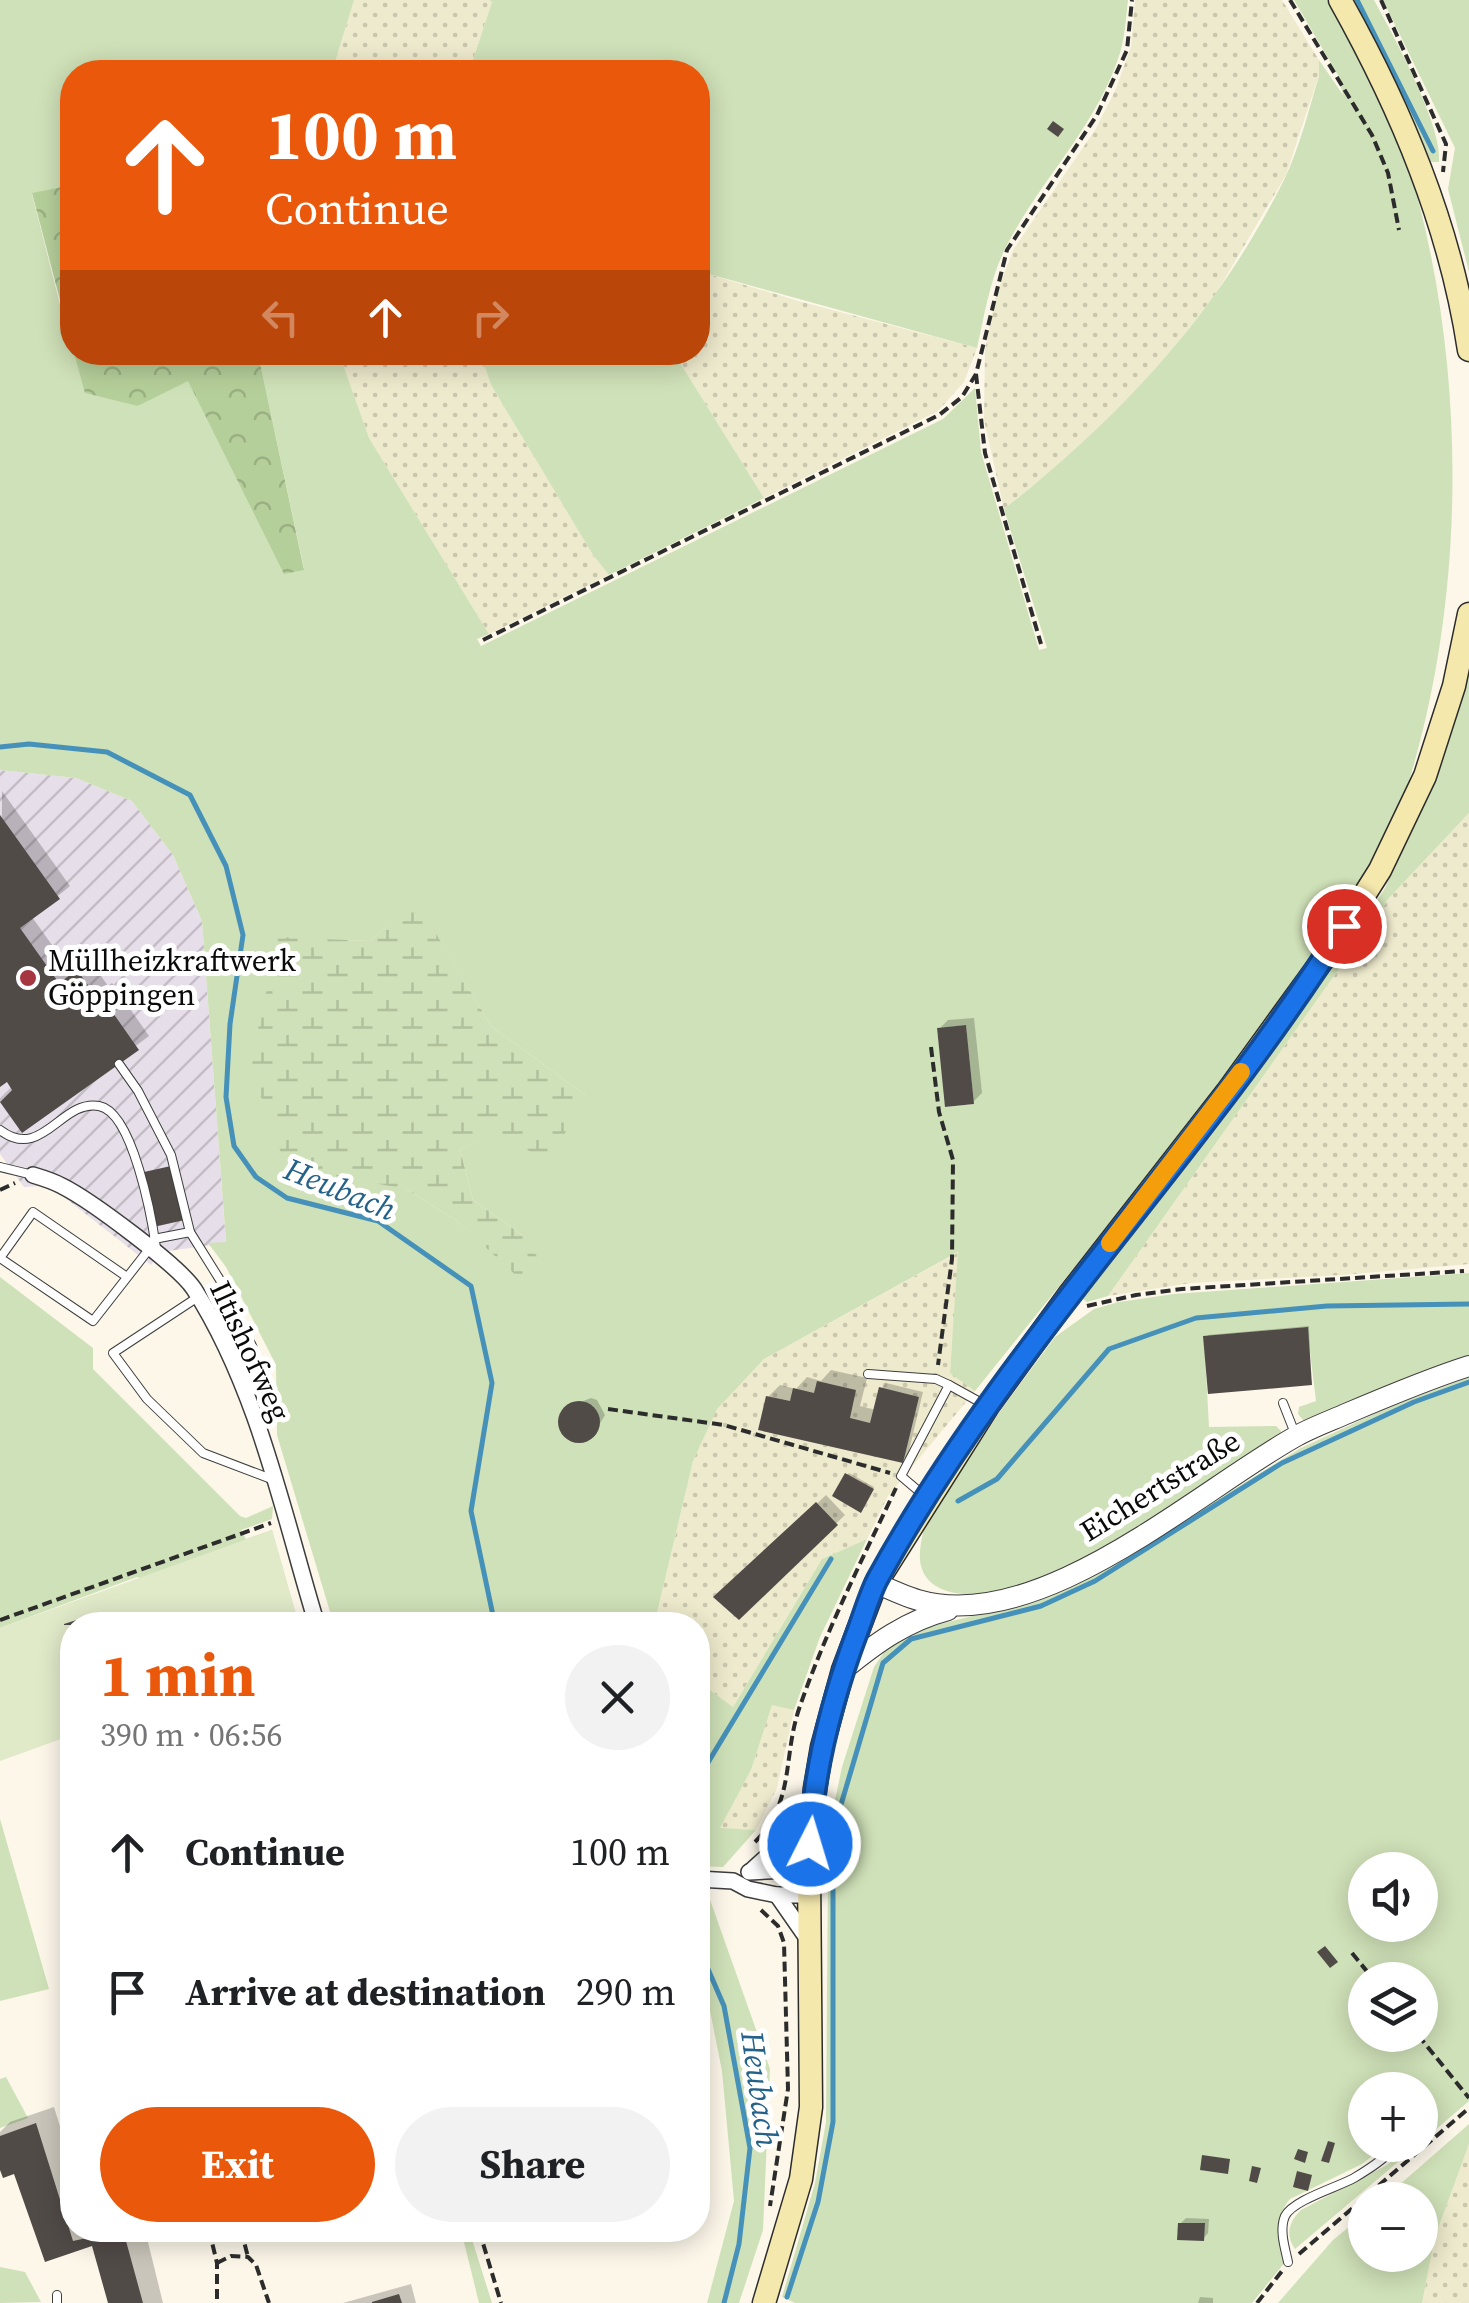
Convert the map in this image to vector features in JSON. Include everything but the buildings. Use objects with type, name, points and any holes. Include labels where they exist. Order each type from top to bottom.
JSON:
[{"type":"main road","points":[[1340,0],[1392,102],[1429,192],[1455,279],[1469,350]]},
{"type":"main road","points":[[764,2303],[801,2179],[811,2108],[809,1895],[815,1788],[843,1670],[876,1583],[988,1406],[1227,1092],[1327,954],[1380,870],[1425,776],[1454,686],[1469,614]]},
{"type":"street","name":"Iltishofweg","points":[[34,1175],[62,1186],[154,1247],[192,1286],[249,1405],[314,1612]]},
{"type":"street","name":"Eichertstraße","points":[[876,1583],[920,1601],[964,1605],[1005,1602],[1042,1589],[1100,1561],[1296,1436],[1469,1366]]},
{"type":"street","points":[[843,1670],[880,1640],[918,1618],[964,1605]]},
{"type":"street","points":[[733,1883],[786,1838],[815,1788]]},
{"type":"street","points":[[751,1871],[810,1869]]},
{"type":"street","points":[[710,1880],[776,1895],[809,1895]]},
{"type":"street","points":[[776,1895],[810,1942]]},
{"type":"lane","points":[[119,1064],[138,1091],[171,1155],[190,1232],[220,1280],[253,1348],[249,1405]]},
{"type":"lane","points":[[0,1130],[19,1140],[33,1139],[66,1117],[92,1106],[110,1110],[120,1124],[142,1178],[154,1247]]},
{"type":"lane","points":[[0,1166],[34,1175]]},
{"type":"lane","points":[[127,1277],[33,1212],[0,1258],[93,1321],[154,1247],[190,1232]]},
{"type":"lane","points":[[198,1297],[113,1354],[146,1399],[204,1453],[274,1480]]},
{"type":"lane","points":[[868,1374],[936,1379],[988,1406]]},
{"type":"lane","points":[[928,1498],[901,1476],[948,1386]]},
{"type":"lane","points":[[1283,1403],[1296,1436]]},
{"type":"lane","points":[[1288,2262],[1283,2241],[1285,2216],[1293,2206],[1379,2162]]},
{"type":"path","points":[[483,640],[940,416],[962,397],[976,374],[1002,260],[1097,115],[1127,50],[1132,0]]},
{"type":"path","points":[[1290,0],[1372,135],[1388,173],[1400,230]]},
{"type":"path","points":[[1381,0],[1446,144],[1443,176],[1429,192]]},
{"type":"path","points":[[976,374],[985,453],[1040,644]]},
{"type":"path","points":[[932,1047],[939,1112],[953,1160],[952,1259],[936,1379]]},
{"type":"path","points":[[1054,1316],[1136,1295],[1182,1289],[1464,1271]]},
{"type":"path","points":[[608,1409],[724,1426],[901,1476]]},
{"type":"path","points":[[0,1620],[285,1518]]},
{"type":"path","points":[[733,1883],[778,1926],[784,1943],[788,2089],[769,2212]]},
{"type":"path","points":[[1352,1953],[1359,1962]]},
{"type":"path","points":[[1432,2052],[1469,2098]]},
{"type":"path","points":[[1257,2303],[1288,2262],[1469,2108]]},
{"type":"path","points":[[211,2242],[217,2264],[217,2303]]},
{"type":"path","points":[[244,2242],[269,2303]]},
{"type":"path","points":[[483,2242],[501,2303]]},
{"type":"path","points":[[217,2264],[231,2256],[248,2257]]},
{"type":"shaded area","points":[[354,0],[492,2],[473,60],[336,60]]},
{"type":"shaded area","points":[[1135,0],[1282,0],[1319,60],[1319,75],[1286,175],[1217,292],[1158,369],[1097,433],[1004,509],[984,420],[985,350],[995,299],[1013,250],[1095,130],[1115,91],[1131,47]]},
{"type":"shaded area","points":[[710,275],[977,348],[964,382],[938,411],[764,498],[681,365],[710,365]]},
{"type":"shaded area","points":[[343,365],[484,365],[491,385],[593,555],[609,575],[489,634],[369,438]]},
{"type":"shaded area","points":[[0,770],[76,778],[132,801],[173,855],[202,921],[226,1243],[161,1252],[151,1265],[55,1190],[24,1187],[0,1154]]},
{"type":"shaded area","points":[[1469,813],[1469,1264],[1191,1283],[1108,1296],[1389,898]]},
{"type":"shaded area","points":[[959,1252],[950,1372],[975,1391],[888,1496],[867,1539],[822,1559],[733,1707],[710,1690],[710,1612],[657,1612],[693,1461],[716,1409],[764,1359]]},
{"type":"shaded area","points":[[772,1704],[794,1710],[777,1788],[756,1830],[719,1829],[751,1770]]},
{"type":"shaded area","points":[[1469,2144],[1469,2303],[1422,2303],[1428,2272],[1438,2272],[1438,2229]]},
{"type":"green space","points":[[0,0],[354,0],[336,60],[60,60],[60,188],[32,194],[60,305],[60,365],[88,365],[138,406],[188,380],[304,569],[261,365],[343,365],[369,438],[489,634],[477,639],[481,646],[943,419],[975,388],[981,452],[1039,650],[1047,648],[1004,509],[1127,399],[1163,360],[1229,274],[1285,178],[1319,76],[1319,60],[1343,95],[1338,75],[1294,0],[1327,0],[1405,154],[1426,232],[1441,314],[1450,397],[1449,565],[1439,648],[1423,728],[1401,806],[1363,880],[1319,949],[975,1391],[950,1373],[958,1252],[764,1359],[717,1409],[693,1461],[657,1612],[330,1612],[277,1435],[276,1365],[226,1267],[208,1243],[226,1242],[202,921],[173,855],[132,801],[76,778],[0,770]],"holes":[[[416,901],[491,1026],[585,1095],[460,1149],[473,1200],[522,1235],[522,1279],[457,1221],[406,1189],[278,938],[370,941]],[[966,1025],[974,1104],[946,1107],[937,1028]]]},
{"type":"green space","points":[[489,0],[1128,0],[1122,47],[1110,80],[1001,257],[977,348],[710,274],[710,60],[473,60],[492,2]]},
{"type":"green space","points":[[1349,0],[1374,0],[1425,104],[1439,162],[1431,162]]},
{"type":"green space","points":[[1383,0],[1469,0],[1469,272],[1448,189],[1455,148]]},
{"type":"green space","points":[[60,187],[60,300],[32,193]]},
{"type":"green space","points":[[77,365],[261,365],[304,570],[284,574],[188,381],[138,406],[85,393]]},
{"type":"green space","points":[[484,365],[681,365],[764,498],[609,575],[593,555],[491,385]]},
{"type":"green space","points":[[1469,670],[1469,813],[1389,898],[1108,1296],[1087,1302],[1083,1299],[1276,1045],[1385,888],[1444,757]]},
{"type":"green space","points":[[416,900],[491,1026],[585,1095],[550,1162],[497,1134],[460,1149],[473,1200],[522,1235],[541,1262],[521,1280],[457,1221],[406,1189],[286,1167],[250,1066],[278,937],[370,941]]},
{"type":"green space","points":[[1469,1273],[1469,1357],[1304,1421],[1298,1414],[1299,1407],[1316,1401],[1307,1327],[1204,1336],[1209,1427],[1276,1426],[1281,1431],[1279,1438],[1107,1545],[1035,1582],[999,1592],[961,1594],[931,1582],[922,1569],[920,1553],[925,1524],[1055,1337],[1094,1309],[1174,1294]]},
{"type":"green space","points":[[0,1277],[93,1348],[93,1369],[240,1516],[246,1518],[273,1506],[272,1519],[241,1530],[246,1539],[272,1530],[295,1612],[255,1612],[137,1577],[0,1628]]},
{"type":"green space","points":[[1469,1377],[1469,2101],[1438,2128],[1438,2072],[1348,2072],[1348,2162],[1365,2162],[1290,2199],[1280,2221],[1286,2261],[1252,2303],[795,2303],[782,2297],[815,2183],[826,2122],[828,1865],[833,1810],[842,1767],[874,1667],[886,1649],[916,1630],[1041,1599],[1098,1573],[1301,1448],[1389,1407]]},
{"type":"green space","points":[[272,1530],[295,1612],[60,1612],[60,1739],[0,1761],[0,1628]]},
{"type":"green space","points":[[867,1539],[820,1637],[794,1710],[772,1705],[751,1770],[720,1828],[756,1830],[723,1867],[710,1866],[710,1690],[733,1707],[822,1559]]},
{"type":"green space","points":[[0,1819],[49,1989],[0,2001]]},
{"type":"green space","points":[[710,1900],[770,2069],[763,2230],[739,2303],[707,2303],[734,2201],[722,2071],[710,2011]]},
{"type":"green space","points":[[6,2077],[28,2118],[0,2128],[0,2079]]},
{"type":"green space","points":[[1469,2124],[1469,2144],[1438,2229],[1438,2182],[1403,2182],[1426,2162],[1438,2162],[1438,2151]]},
{"type":"green space","points":[[1398,2162],[1374,2182],[1355,2182]]},
{"type":"green space","points":[[1348,2185],[1348,2204],[1295,2249],[1290,2228],[1301,2210]]},
{"type":"green space","points":[[1348,2228],[1348,2272],[1428,2272],[1422,2303],[1278,2303]]},
{"type":"green space","points":[[464,2242],[473,2242],[492,2303],[479,2303]]},
{"type":"green space","points":[[0,2267],[25,2272],[41,2302],[0,2303]]},
{"type":"waterway","points":[[1357,0],[1433,151]]},
{"type":"waterway","name":"Heubach","points":[[0,747],[29,744],[107,752],[190,795],[226,866],[243,935],[230,1024],[226,1097],[234,1146],[256,1177],[287,1198],[378,1221],[471,1286],[492,1383],[471,1511],[492,1612]]},
{"type":"waterway","points":[[958,1501],[997,1479],[1109,1349],[1196,1318],[1327,1306],[1469,1304]]},
{"type":"waterway","points":[[787,2297],[818,2202],[833,2122],[833,1869],[840,1808],[883,1663],[911,1639],[1041,1606],[1095,1581],[1282,1463],[1414,1402],[1469,1382]]},
{"type":"waterway","points":[[710,1759],[831,1559]]},
{"type":"waterway","name":"Heubach","points":[[710,1974],[724,2006],[750,2148],[739,2244],[724,2303]]},
{"type":"slow traffic","points":[[1110,1243],[1241,1072]]},
{"type":"place","name":"Müllheizkraftwerk Göppingen","points":[[28,978]]},
{"type":"route","points":[[810,1844],[822,1747],[843,1670],[876,1583],[988,1406],[1227,1092],[1344,926]]}]
